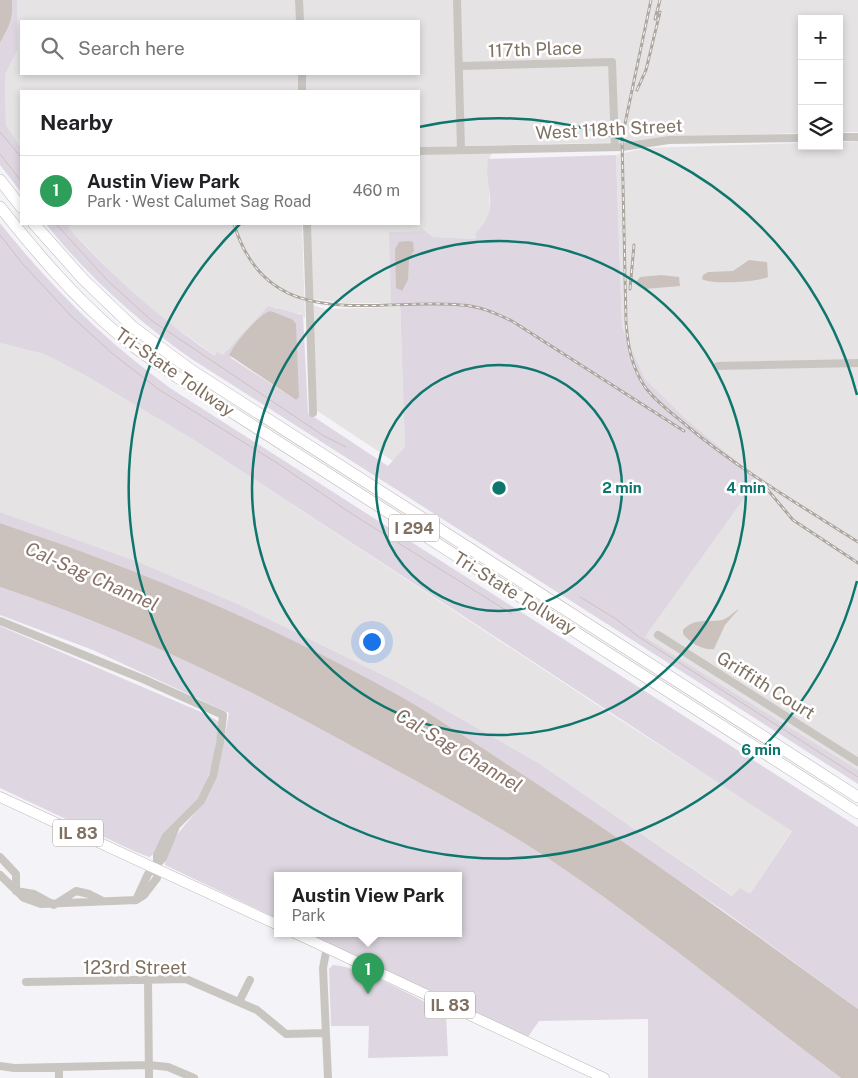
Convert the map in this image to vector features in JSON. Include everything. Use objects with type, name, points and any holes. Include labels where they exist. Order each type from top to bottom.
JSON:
[{"type":"highway","points":[[0,180],[20,206]]},
{"type":"highway","name":"Tri-State Tollway","points":[[0,207],[67,285],[118,334],[177,377],[858,813]]},
{"type":"highway","name":"Tri-State Tollway","points":[[35,225],[83,278],[133,327],[191,370],[858,796]]},
{"type":"main road","name":"IL 83","points":[[0,797],[274,923]]},
{"type":"main road","name":"IL 83","points":[[305,937],[604,1078]]},
{"type":"street","points":[[300,0],[300,20]]},
{"type":"street","points":[[457,0],[461,150]]},
{"type":"street","name":"117th Place","points":[[459,66],[612,62],[615,147]]},
{"type":"street","points":[[302,75],[302,90]]},
{"type":"street","points":[[843,137],[858,137]]},
{"type":"street","name":"West 118th Street","points":[[420,151],[615,147],[669,140],[798,138]]},
{"type":"street","points":[[307,225],[313,413]]},
{"type":"street","points":[[718,366],[858,363]]},
{"type":"street","points":[[0,621],[143,678],[223,715],[220,743],[213,776],[201,802],[176,828],[164,858],[148,874],[136,900],[54,905],[34,894],[16,891],[0,875]]},
{"type":"street","name":"Griffith Court","points":[[658,635],[858,762]]},
{"type":"street","points":[[0,857],[16,874],[16,891]]},
{"type":"street","points":[[54,905],[76,891],[89,894],[105,902]]},
{"type":"street","points":[[327,947],[323,968],[328,1078]]},
{"type":"street","points":[[148,979],[149,1078]]},
{"type":"street","name":"123rd Street","points":[[26,982],[186,979],[257,1010],[286,1034],[325,1033]]},
{"type":"street","points":[[239,1002],[250,980]]},
{"type":"street","points":[[0,1066],[149,1065],[168,1067],[194,1078]]},
{"type":"street","points":[[59,1067],[59,1078]]},
{"type":"shaded area","points":[[12,0],[17,0],[18,49],[5,75],[6,125],[20,146],[20,191],[0,165],[0,43],[10,23]]},
{"type":"shaded area","points":[[17,0],[296,0],[296,20],[20,20],[20,75],[298,75],[298,90],[20,90],[20,146],[6,125],[5,75],[18,49]]},
{"type":"shaded area","points":[[303,0],[858,0],[858,132],[843,132],[843,15],[798,15],[798,133],[673,137],[635,142],[420,147],[420,90],[305,90],[305,75],[420,75],[420,20],[303,20]]},
{"type":"shaded area","points":[[858,141],[858,770],[645,637],[758,479],[687,420],[645,379],[622,327],[616,155],[645,148],[798,143],[798,150],[843,150],[843,142]]},
{"type":"shaded area","points":[[492,153],[488,162],[490,213],[487,222],[475,234],[477,237],[474,239],[433,237],[423,228],[420,231],[390,232],[391,303],[346,303],[312,299],[309,225],[420,225],[420,155]]},
{"type":"shaded area","points":[[616,155],[622,327],[645,379],[687,420],[758,479],[645,637],[858,770],[858,784],[190,358],[150,328],[113,296],[78,261],[47,225],[71,225],[68,227],[120,280],[156,312],[215,356],[217,352],[223,355],[268,306],[303,315],[308,413],[388,466],[405,447],[400,303],[391,303],[389,232],[420,231],[421,227],[433,237],[474,239],[477,237],[475,234],[488,216],[490,207],[488,159]],"holes":[[[271,311],[292,319],[296,400],[231,358],[230,353],[248,329],[259,318]]]},
{"type":"shaded area","points":[[0,223],[79,312],[123,351],[170,388],[858,827],[858,1009],[724,911],[443,722],[335,663],[226,611],[115,565],[0,523],[0,512],[136,561],[238,604],[393,680],[540,764],[732,896],[740,888],[750,894],[792,831],[194,440],[83,374],[44,354],[0,343]]},
{"type":"shaded area","points":[[71,225],[302,225],[305,318],[300,313],[289,313],[275,307],[220,359],[162,318],[119,280],[68,227]]},
{"type":"shaded area","points":[[312,305],[325,309],[400,307],[405,447],[393,461],[316,410]]},
{"type":"shaded area","points":[[0,343],[44,354],[83,374],[194,440],[617,718],[792,830],[750,894],[733,896],[540,764],[393,680],[238,604],[136,561],[0,512]]},
{"type":"shaded area","points":[[0,587],[126,635],[167,652],[287,711],[438,793],[494,825],[587,885],[841,1078],[648,1078],[648,1019],[539,1021],[528,1037],[316,937],[462,937],[462,872],[274,872],[274,917],[165,865],[166,855],[170,846],[204,801],[213,784],[222,754],[229,713],[93,650],[0,615]]},
{"type":"shaded area","points":[[0,626],[208,715],[219,722],[216,746],[202,792],[188,812],[165,832],[156,850],[149,857],[0,788]]},
{"type":"shaded area","points":[[333,965],[346,967],[375,978],[446,1013],[448,1056],[368,1058],[369,1026],[331,1026],[329,969]]},
{"type":"water","points":[[0,0],[12,0],[12,13],[10,23],[0,43]]},
{"type":"water","points":[[399,242],[413,242],[414,251],[409,258],[408,280],[402,291],[396,288],[395,249]]},
{"type":"water","points":[[749,260],[767,262],[768,277],[735,282],[714,282],[702,279],[703,275],[708,272],[733,271]]},
{"type":"water","points":[[661,275],[679,277],[680,286],[645,289],[638,286],[637,281],[640,277]]},
{"type":"water","points":[[271,311],[292,319],[296,324],[299,397],[296,400],[229,355],[254,322]]},
{"type":"water","name":"Cal-Sag Channel","points":[[0,523],[104,560],[207,601],[356,672],[453,728],[655,864],[858,1009],[858,1078],[841,1078],[587,885],[522,842],[466,809],[287,711],[207,671],[126,635],[0,587]]},
{"type":"water","points":[[739,609],[725,625],[714,649],[697,646],[683,634],[683,630],[692,623],[722,620]]},
{"type":"waterway","points":[[0,132],[20,156]]},
{"type":"waterway","points":[[0,154],[20,180]]},
{"type":"waterway","points":[[57,225],[107,280],[151,320],[324,436],[346,447]]},
{"type":"waterway","points":[[0,235],[22,263],[73,318],[113,354],[158,389],[512,614]]},
{"type":"waterway","points":[[580,597],[616,619],[639,637],[858,777]]},
{"type":"railway","points":[[651,0],[622,138],[626,322],[633,364],[640,379],[654,398],[707,442],[771,487],[858,542]]},
{"type":"railway","points":[[655,19],[660,0]]},
{"type":"railway","points":[[637,90],[646,70],[660,12]]},
{"type":"railway","points":[[234,225],[250,260],[272,283],[298,297],[328,304],[361,306],[461,305],[487,310],[512,321],[684,431]]},
{"type":"railway","points":[[630,289],[634,245]]},
{"type":"railway","points":[[767,489],[793,520],[858,563]]},
{"type":"place","name":"Austin View Park","points":[[368,994]]}]
